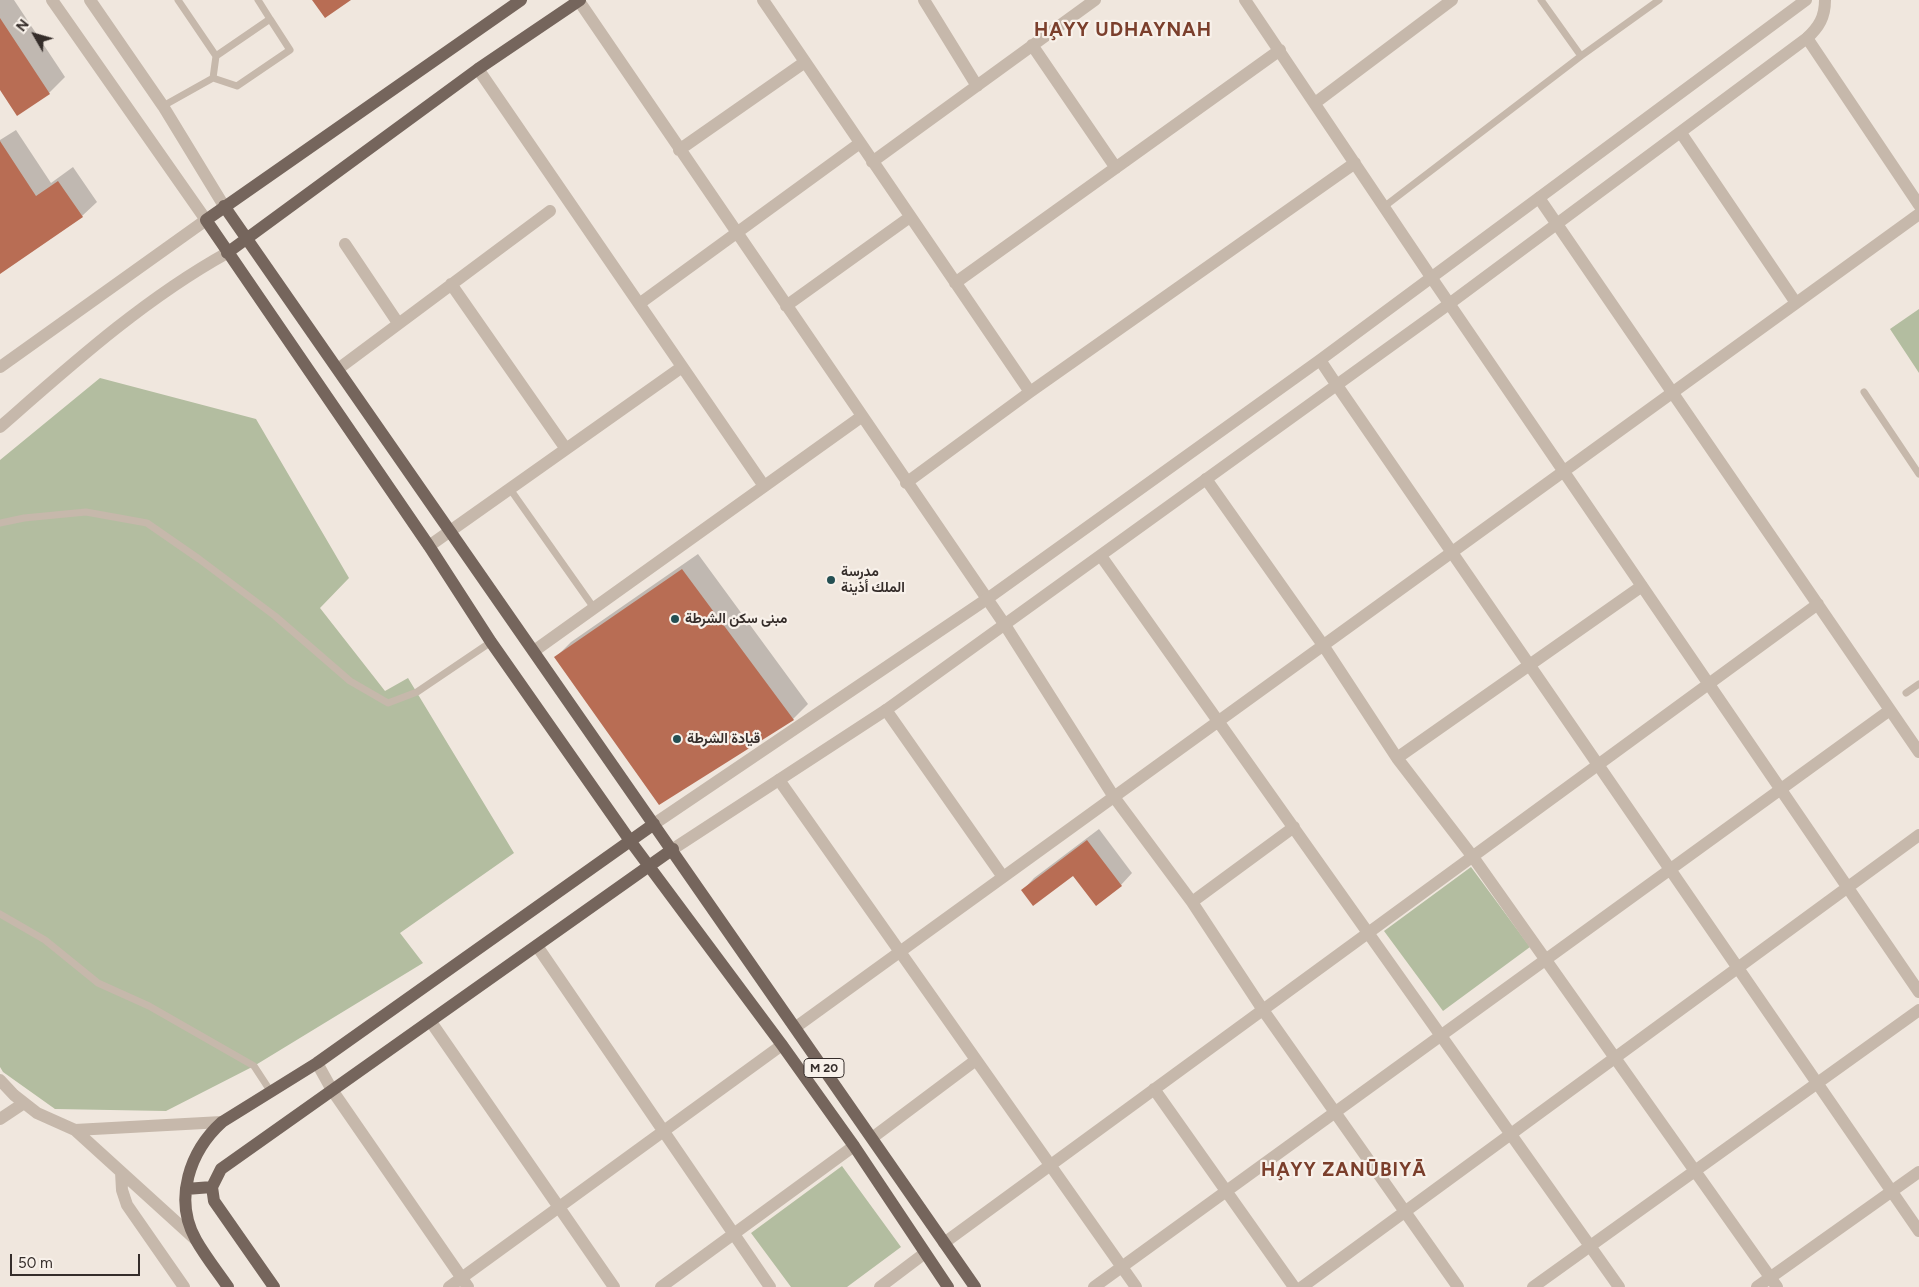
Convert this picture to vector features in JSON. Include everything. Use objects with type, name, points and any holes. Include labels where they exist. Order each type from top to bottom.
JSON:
[{"type":"main road","points":[[520,0],[506,4],[206,220],[429,546],[491,642],[631,842],[651,867]]},
{"type":"main road","points":[[227,252],[478,69],[579,1]]},
{"type":"main road","points":[[224,206],[673,849],[651,867],[221,1170],[212,1186],[214,1201],[274,1287]]},
{"type":"main road","points":[[228,1287],[195,1239],[187,1214],[186,1189],[197,1152],[222,1122],[317,1063],[654,824]]},
{"type":"main road","name":"M 20","points":[[673,849],[975,1287]]},
{"type":"main road","name":"M 20","points":[[651,867],[782,1044],[854,1146],[948,1287]]},
{"type":"main road","points":[[186,1189],[212,1186]]},
{"type":"street","points":[[0,367],[206,220],[52,0]]},
{"type":"street","points":[[90,0],[163,106],[224,206]]},
{"type":"street","points":[[763,0],[1030,392]]},
{"type":"street","points":[[924,0],[977,86]]},
{"type":"street","points":[[872,162],[1095,0]]},
{"type":"street","points":[[1315,102],[1452,0]]},
{"type":"street","points":[[654,824],[987,599],[1320,360],[1806,0]]},
{"type":"street","points":[[673,849],[886,710],[1449,304],[1807,38],[1818,28],[1823,16],[1825,0]]},
{"type":"street","points":[[579,1],[906,483],[1005,625],[1114,797],[1192,902],[1263,1010],[1458,1287]]},
{"type":"street","points":[[1248,1],[1385,206],[1430,277],[1919,992]]},
{"type":"street","points":[[1807,38],[1919,205]]},
{"type":"street","points":[[1032,45],[1116,168]]},
{"type":"street","points":[[956,283],[1280,50]]},
{"type":"street","points":[[680,150],[806,62]]},
{"type":"street","points":[[478,69],[764,486]]},
{"type":"street","points":[[1681,133],[1796,303]]},
{"type":"street","points":[[639,304],[860,143]]},
{"type":"street","points":[[906,483],[1030,392],[1355,163]]},
{"type":"street","points":[[1539,198],[1919,752]]},
{"type":"street","points":[[338,369],[550,211]]},
{"type":"street","points":[[796,1027],[1919,214]]},
{"type":"street","points":[[786,306],[910,217]]},
{"type":"street","points":[[345,244],[398,323]]},
{"type":"street","points":[[0,427],[120,325],[171,287],[227,252]]},
{"type":"street","points":[[451,284],[566,449]]},
{"type":"street","points":[[1320,360],[1450,553],[1919,1231]]},
{"type":"street","points":[[429,546],[452,532],[682,367]]},
{"type":"street","points":[[534,651],[861,417]]},
{"type":"street","points":[[1206,479],[1323,645],[1396,758],[1473,856],[1774,1282]]},
{"type":"street","points":[[1101,556],[1619,1287]]},
{"type":"street","points":[[1396,758],[1642,586]]},
{"type":"street","points":[[944,1243],[1818,604]]},
{"type":"street","points":[[886,710],[1003,877]]},
{"type":"street","points":[[1094,1287],[1890,710]]},
{"type":"street","points":[[779,780],[1136,1287]]},
{"type":"street","points":[[1192,902],[1294,827]]},
{"type":"street","points":[[1302,1287],[1919,835]]},
{"type":"street","points":[[537,946],[770,1287]]},
{"type":"street","points":[[1533,1287],[1919,1010]]},
{"type":"street","points":[[431,1022],[614,1287]]},
{"type":"street","points":[[449,1287],[465,1282],[559,1207],[782,1044]]},
{"type":"street","points":[[872,1138],[976,1060]]},
{"type":"street","points":[[317,1063],[332,1090],[465,1282]]},
{"type":"street","points":[[0,1080],[37,1113],[75,1130],[195,1239]]},
{"type":"street","points":[[1154,1089],[1294,1287]]},
{"type":"street","points":[[0,1119],[24,1103]]},
{"type":"street","points":[[75,1130],[222,1122]]},
{"type":"street","points":[[661,1287],[854,1146]]},
{"type":"street","points":[[121,1172],[122,1190],[128,1205],[184,1287]]},
{"type":"street","points":[[1757,1287],[1774,1282],[1919,1172]]},
{"type":"street","points":[[880,1287],[925,1253]]},
{"type":"lane","points":[[178,0],[216,56],[213,78]]},
{"type":"lane","points":[[163,106],[213,78],[237,86],[290,50],[258,0]]},
{"type":"lane","points":[[1541,0],[1581,56]]},
{"type":"lane","points":[[1385,206],[1581,56],[1659,0]]},
{"type":"lane","points":[[216,56],[270,19]]},
{"type":"lane","points":[[1864,392],[1919,474]]},
{"type":"lane","points":[[510,489],[594,608]]},
{"type":"lane","points":[[0,523],[24,518],[86,512],[147,524],[199,559],[275,616],[350,681],[388,703],[417,692],[491,642]]},
{"type":"lane","points":[[1906,694],[1919,684]]},
{"type":"lane","points":[[0,914],[45,940],[98,984],[148,1006],[254,1066],[271,1092]]},
{"type":"green space","points":[[1919,309],[1919,373],[1890,329]]},
{"type":"green space","points":[[100,378],[256,419],[349,578],[320,608],[385,691],[408,678],[514,853],[400,933],[423,963],[254,1066],[166,1111],[55,1109],[3,1072],[0,1067],[0,460]]},
{"type":"green space","points":[[1471,867],[1530,947],[1443,1011],[1384,931]]},
{"type":"green space","points":[[842,1166],[901,1247],[847,1287],[791,1287],[751,1233]]},
{"type":"building","points":[[312,0],[351,0],[325,18]]},
{"type":"building","points":[[0,18],[50,94],[17,116],[0,90]]},
{"type":"building","points":[[0,141],[36,196],[58,181],[83,217],[0,274]]},
{"type":"building","points":[[682,569],[794,720],[659,805],[554,657]]},
{"type":"building","points":[[1087,840],[1122,886],[1096,906],[1073,876],[1033,906],[1021,890]]},
{"type":"place","name":"مدرسة الملك أذينة","points":[[831,580]]},
{"type":"place","name":"مبنى سكن الشرطة","points":[[675,619]]},
{"type":"place","name":"قيادة الشرطة","points":[[677,739]]},
{"type":"district","name":"ḨAYY UDHAYNAH","points":[[1123,30]]},
{"type":"district","name":"ḨAYY ZANŪBIYĀ","points":[[1344,1170]]}]
